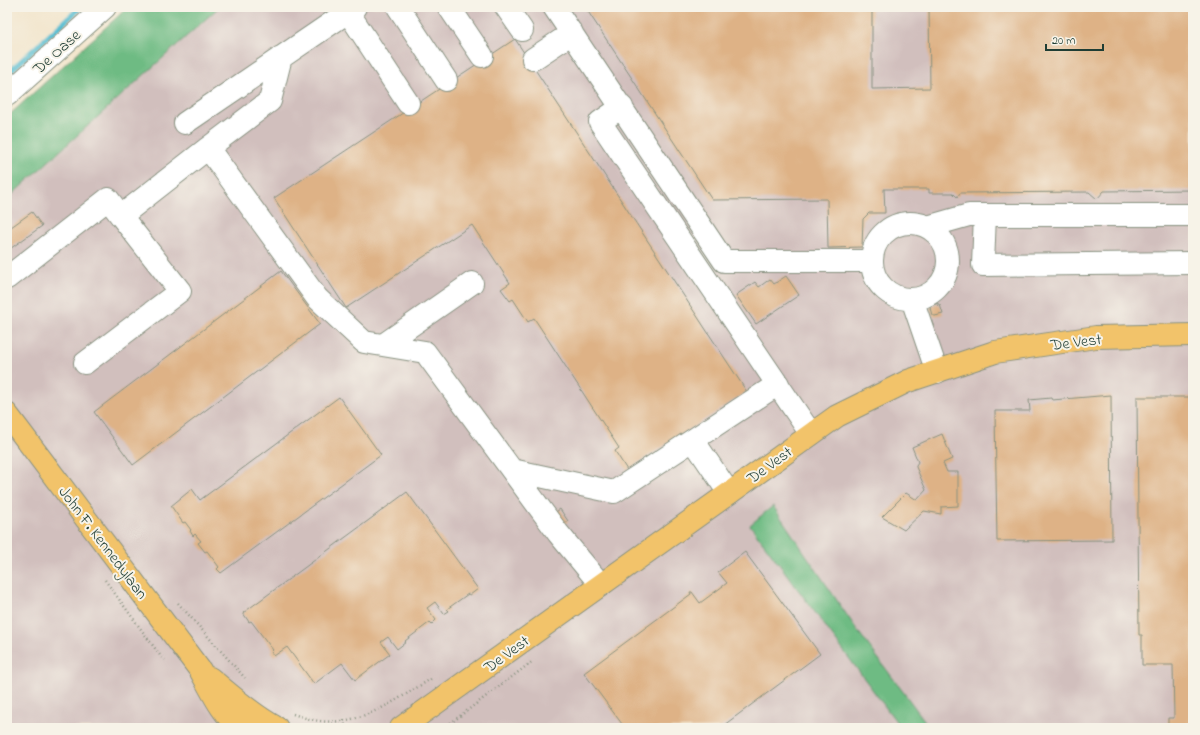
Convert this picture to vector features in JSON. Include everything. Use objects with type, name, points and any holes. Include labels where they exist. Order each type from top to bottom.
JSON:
[{"type":"main road","name":"De Vest","points":[[401,728],[837,416],[908,382],[995,352],[1096,337],[1193,335]]},
{"type":"main road","name":"John F. Kennedylaan","points":[[7,414],[200,670],[220,707],[228,718],[240,728]]},
{"type":"main road","name":"John F. Kennedylaan","points":[[200,670],[242,706],[261,719],[284,721]]},
{"type":"street","name":"De Oase","points":[[7,95],[105,7]]},
{"type":"street","points":[[398,7],[446,80]]},
{"type":"street","points":[[449,7],[482,56]]},
{"type":"street","points":[[506,7],[522,30]]},
{"type":"street","points":[[554,7],[724,261],[872,261]]},
{"type":"street","points":[[185,123],[352,10],[408,103]]},
{"type":"street","points":[[532,59],[572,33]]},
{"type":"street","points":[[121,216],[270,101],[282,57]]},
{"type":"street","points":[[622,107],[600,122],[811,434]]},
{"type":"street","points":[[208,148],[317,298],[364,342],[425,352],[558,533],[601,585]]},
{"type":"street","points":[[7,278],[108,199],[180,291],[85,363]]},
{"type":"street","points":[[927,227],[968,215],[1193,215]]},
{"type":"street","points":[[985,215],[983,265],[1193,262]]},
{"type":"street","points":[[914,223],[927,227],[937,234],[945,245],[948,257],[947,270],[943,282],[934,291],[923,297],[912,299],[899,298],[888,292],[879,284],[874,273],[872,261],[874,248],[880,237],[890,228],[902,224],[914,223]]},
{"type":"street","points":[[698,267],[719,253]]},
{"type":"street","points":[[383,345],[472,283]]},
{"type":"street","points":[[912,299],[937,372]]},
{"type":"street","points":[[512,470],[614,492],[778,384]]},
{"type":"street","points":[[693,440],[729,493]]},
{"type":"path","name":"De Vest","points":[[444,728],[536,659]]},
{"type":"path","points":[[284,721],[344,720],[346,728]]},
{"type":"shaded area","points":[[219,7],[1193,7],[1193,728],[7,728],[7,199]]},
{"type":"green space","points":[[128,7],[219,7],[7,199],[7,117]]},
{"type":"green space","points":[[773,506],[857,630],[930,728],[901,728],[750,525]]},
{"type":"building","points":[[585,7],[872,7],[872,89],[930,88],[929,7],[1193,7],[1193,190],[1104,191],[1097,199],[1089,192],[960,193],[957,197],[953,193],[929,193],[929,189],[884,189],[885,213],[869,213],[863,219],[862,247],[828,248],[827,199],[712,200]]},
{"type":"building","points":[[515,39],[747,392],[627,470],[615,451],[619,448],[534,318],[528,322],[513,299],[510,301],[501,289],[510,283],[472,225],[346,308],[274,198]]},
{"type":"building","points":[[32,212],[42,226],[7,251],[7,230]]},
{"type":"building","points":[[281,271],[320,324],[133,465],[94,412]]},
{"type":"building","points":[[786,276],[799,295],[756,324],[736,295],[755,282],[759,287],[770,279],[774,284]]},
{"type":"building","points":[[938,303],[938,306],[940,305],[943,314],[935,316],[932,315],[930,308],[931,306]]},
{"type":"building","points":[[1111,395],[1112,540],[997,541],[995,411],[1030,411],[1029,400],[1051,398],[1052,400]]},
{"type":"building","points":[[339,397],[381,455],[221,573],[217,569],[219,567],[207,551],[205,552],[198,543],[201,541],[195,534],[193,536],[190,531],[191,530],[185,522],[183,523],[171,506],[192,489],[200,500]]},
{"type":"building","points":[[1137,397],[1193,397],[1193,728],[1168,728],[1168,718],[1174,718],[1173,665],[1142,665],[1142,635],[1139,635]]},
{"type":"building","points":[[942,434],[952,459],[943,463],[947,472],[958,472],[958,506],[941,507],[941,514],[924,511],[904,530],[882,517],[906,493],[917,500],[926,490],[916,467],[918,462],[912,447]]},
{"type":"building","points":[[407,492],[478,589],[470,595],[468,594],[447,609],[449,611],[444,614],[435,602],[427,608],[436,620],[432,624],[430,622],[397,649],[388,637],[381,642],[390,654],[355,680],[342,663],[314,684],[287,647],[274,656],[271,652],[273,650],[243,613]]},
{"type":"building","points":[[560,509],[568,521],[561,526],[553,514]]},
{"type":"building","points":[[745,552],[820,654],[720,728],[625,728],[584,673],[691,594],[690,592],[692,592],[700,603],[727,583],[718,572]]},
{"type":"waterway","points":[[7,74],[81,7]]}]
